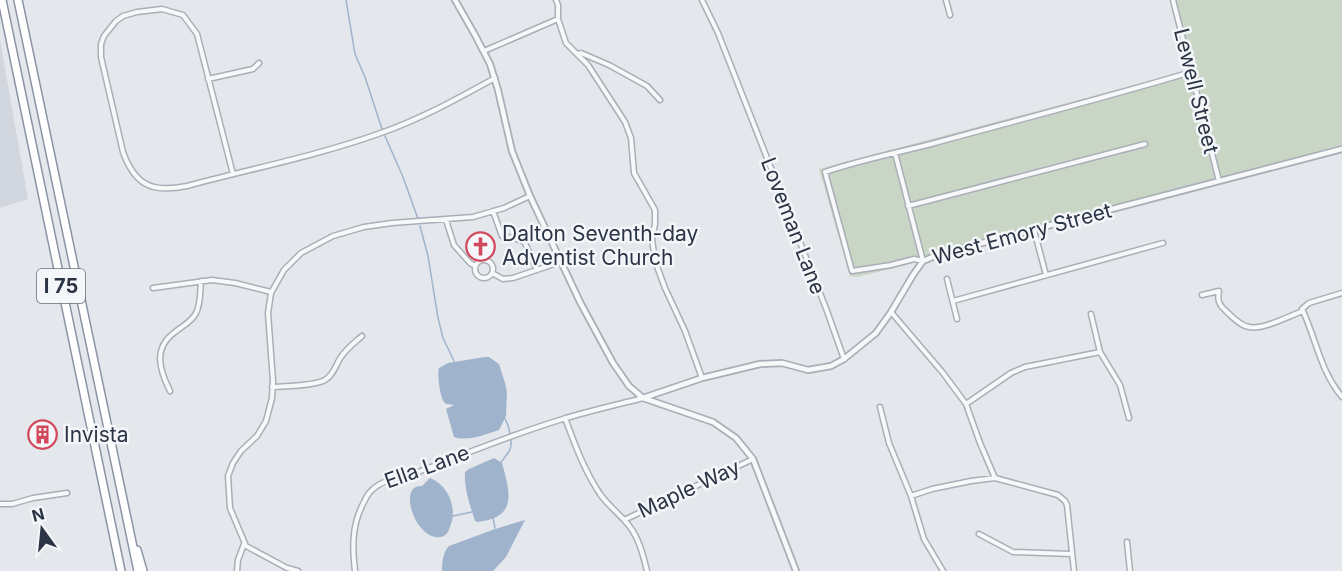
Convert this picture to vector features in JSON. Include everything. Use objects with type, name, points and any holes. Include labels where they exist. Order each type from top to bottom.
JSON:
[{"type":"highway","name":"I 75","points":[[2,0],[121,571]]},
{"type":"highway","name":"I 75","points":[[18,0],[138,571]]},
{"type":"highway","points":[[128,524],[143,571]]},
{"type":"street","points":[[455,0],[484,51],[495,78],[512,151],[530,196],[560,262],[613,363],[629,386],[643,398],[713,422],[736,438],[753,459],[796,571]]},
{"type":"street","points":[[556,0],[558,19],[566,44],[588,65],[625,122],[631,138],[634,173],[655,210],[652,238],[655,261],[702,378]]},
{"type":"street","name":"Loveman Lane","points":[[702,0],[718,33],[844,359]]},
{"type":"street","points":[[946,0],[950,15]]},
{"type":"street","name":"Lewell Street","points":[[1173,0],[1219,182]]},
{"type":"street","points":[[232,174],[197,34],[183,15],[162,9],[123,15],[104,36],[101,44],[106,81],[128,167],[135,176],[160,189],[170,189],[232,174],[379,134],[460,98],[495,78]]},
{"type":"street","points":[[484,51],[558,19]]},
{"type":"street","points":[[578,54],[609,65],[647,86],[660,100]]},
{"type":"street","points":[[208,79],[253,69],[259,63]]},
{"type":"street","points":[[895,153],[923,261],[915,259],[852,271],[825,172],[1191,72]]},
{"type":"street","points":[[908,206],[1145,144]]},
{"type":"street","name":"West Emory Street","points":[[643,398],[702,378],[760,364],[782,363],[808,370],[831,366],[844,359],[876,333],[923,261],[940,254],[1342,149]]},
{"type":"street","points":[[297,571],[246,546],[230,508],[228,476],[241,451],[257,436],[266,421],[272,398],[268,313],[271,292],[284,270],[301,253],[333,236],[364,227],[392,223],[473,217],[504,208],[530,196]]},
{"type":"street","points":[[493,211],[502,236],[525,243],[537,270]]},
{"type":"street","points":[[446,220],[454,245],[470,263],[476,266]]},
{"type":"street","points":[[1034,230],[1046,275]]},
{"type":"street","points":[[953,301],[1164,243]]},
{"type":"street","points":[[482,260],[488,261],[492,264],[492,273],[484,278],[479,276],[475,272],[476,266],[482,260]]},
{"type":"street","points":[[492,273],[503,279],[513,278],[560,262]]},
{"type":"street","name":"West Emory Street","points":[[947,279],[957,319]]},
{"type":"street","points":[[153,288],[212,280],[271,292]]},
{"type":"street","points":[[170,391],[163,378],[160,364],[163,343],[196,314],[201,281]]},
{"type":"street","points":[[1202,295],[1219,291],[1217,299],[1220,306],[1239,322],[1249,327],[1260,326],[1303,311]]},
{"type":"street","points":[[1342,293],[1308,303],[1302,309],[1324,370],[1342,397]]},
{"type":"street","points":[[891,312],[966,404],[995,478]]},
{"type":"street","points":[[1091,314],[1100,352],[1120,385],[1128,418]]},
{"type":"street","points":[[272,387],[325,381],[334,372],[346,349],[362,336]]},
{"type":"street","points":[[966,404],[1025,366],[1100,352]]},
{"type":"street","name":"Ella Lane","points":[[356,571],[353,540],[357,516],[368,494],[378,484],[412,474],[475,449],[565,418],[643,398]]},
{"type":"street","points":[[880,407],[889,443],[911,496],[924,539],[943,571]]},
{"type":"street","points":[[565,418],[590,477],[602,497],[624,520],[635,536],[647,571]]},
{"type":"street","name":"Maple Way","points":[[624,520],[753,459]]},
{"type":"street","points":[[911,496],[932,489],[995,478],[1061,497],[1068,510],[1074,571]]},
{"type":"street","points":[[0,504],[12,504],[67,493]]},
{"type":"street","points":[[979,534],[1013,552],[1071,554]]},
{"type":"street","points":[[1127,542],[1130,571]]},
{"type":"street","points":[[237,571],[244,543]]},
{"type":"shaded area","points":[[0,40],[28,199],[0,208]]},
{"type":"green space","points":[[1170,0],[1342,0],[1342,145],[1101,209],[895,268],[856,277],[850,276],[819,169],[1183,72],[1186,65]]},
{"type":"water","points":[[485,357],[499,364],[507,392],[506,416],[499,430],[471,438],[454,437],[446,409],[454,405],[443,401],[439,386],[439,368],[448,363]]},
{"type":"water","points":[[494,458],[502,463],[508,502],[500,515],[478,522],[475,521],[468,497],[465,472]]},
{"type":"water","points":[[430,478],[442,486],[452,504],[453,517],[448,532],[444,536],[434,537],[426,533],[418,524],[410,504],[410,495],[414,488],[422,486]]},
{"type":"water","points":[[525,520],[506,557],[493,571],[442,571],[443,557],[449,546]]},
{"type":"waterway","points":[[346,0],[355,54],[382,129]]},
{"type":"waterway","points":[[385,136],[418,219]]},
{"type":"waterway","points":[[420,226],[428,256],[443,338],[454,361]]},
{"type":"waterway","points":[[501,462],[511,447],[508,424],[505,419]]},
{"type":"waterway","points":[[453,516],[472,512]]},
{"type":"waterway","points":[[493,518],[495,528]]},
{"type":"place","name":"Dalton Seventh-day Adventist Church","points":[[481,246]]},
{"type":"place","name":"Invista","points":[[43,435]]}]
